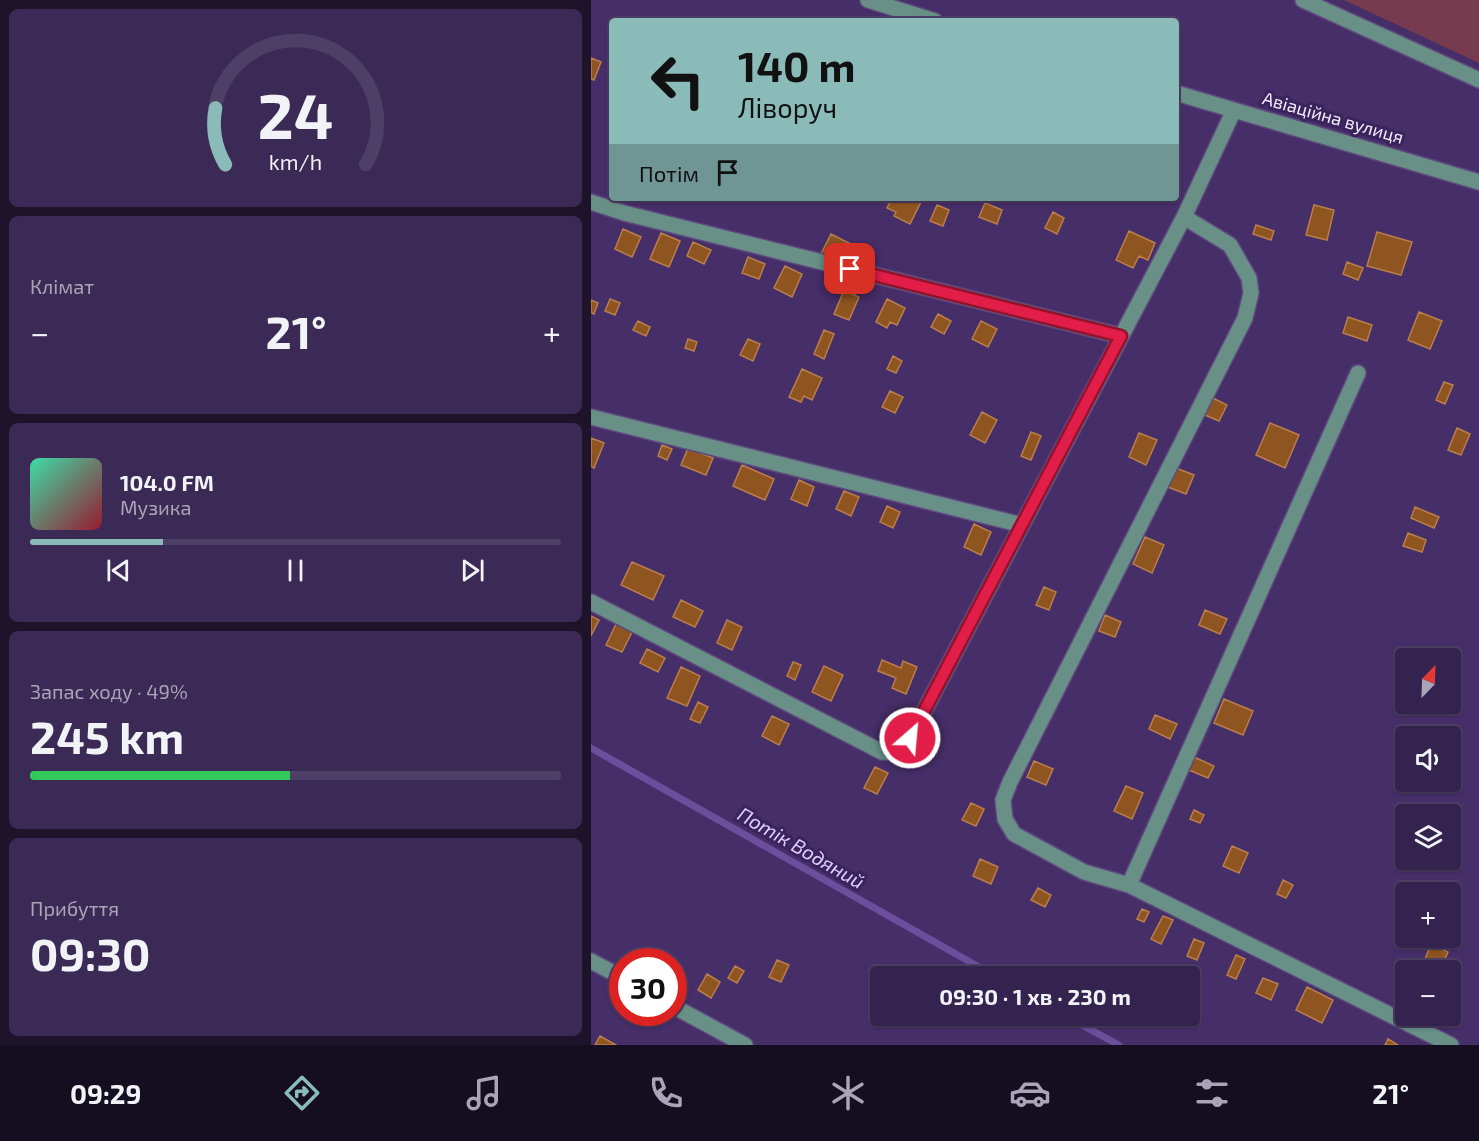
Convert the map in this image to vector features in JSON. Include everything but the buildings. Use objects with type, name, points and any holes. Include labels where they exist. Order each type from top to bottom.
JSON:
[{"type":"street","points":[[868,0],[925,18]]},
{"type":"street","points":[[1303,0],[1479,80]]},
{"type":"street","name":"Авіаційна вулиця","points":[[1179,94],[1479,182]]},
{"type":"street","points":[[591,602],[882,752],[894,753],[910,738],[1183,217],[1234,110]]},
{"type":"street","points":[[591,202],[624,213],[1121,336]]},
{"type":"street","points":[[1183,217],[1230,245],[1249,278],[1251,293],[1245,318],[1010,782],[1003,800],[1005,819],[1014,834],[1084,872],[1129,885],[1451,1045]]},
{"type":"street","points":[[1129,885],[1358,373]]},
{"type":"street","points":[[591,417],[1022,525]]},
{"type":"street","points":[[591,961],[609,971]]},
{"type":"street","points":[[687,1014],[745,1045]]},
{"type":"shaded area","points":[[1344,0],[1479,0],[1479,63]]},
{"type":"waterway","name":"Потік Водяний","points":[[591,748],[977,966]]},
{"type":"waterway","name":"Потік Водяний","points":[[1084,1026],[1119,1045]]},
{"type":"route","points":[[850,269],[1121,336],[910,738]]}]
